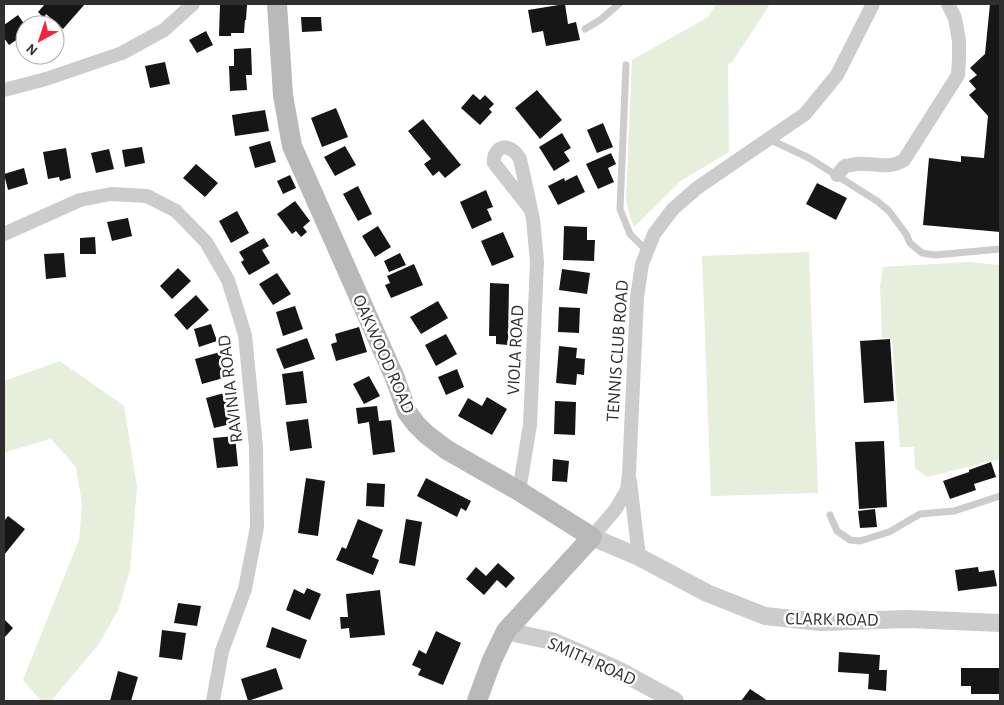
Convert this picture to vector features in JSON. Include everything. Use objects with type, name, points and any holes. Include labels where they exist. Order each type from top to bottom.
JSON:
[{"type":"main road","name":"OAKWOOD ROAD","points":[[277,4],[283,95],[292,146],[395,378],[408,412],[426,434],[447,450],[519,491],[592,537]]},
{"type":"main road","points":[[477,701],[492,660],[506,631],[592,537]]},
{"type":"street","points":[[4,90],[46,79],[122,53],[164,30],[193,4]]},
{"type":"street","name":"TENNIS CLUB ROAD","points":[[592,537],[615,510],[627,490],[637,297],[642,264],[654,234],[673,209],[697,188],[806,114],[837,75],[873,4]]},
{"type":"street","points":[[837,175],[845,166],[858,163],[888,166],[904,160],[958,75],[959,41],[955,18],[948,4]]},
{"type":"street","name":"RAVINIA ROAD","points":[[4,234],[80,200],[111,194],[147,196],[176,211],[206,242],[228,280],[245,335],[256,447],[257,526],[245,589],[222,651],[213,701]]},
{"type":"street","name":"VIOLA ROAD","points":[[519,491],[530,425],[532,386],[537,262],[531,210]]},
{"type":"street","name":"TENNIS CLUB ROAD","points":[[629,474],[639,557]]},
{"type":"street","name":"CLARK ROAD","points":[[592,537],[639,557],[707,593],[765,616],[821,622],[908,619],[1000,623]]},
{"type":"street","name":"SMITH ROAD","points":[[506,631],[552,641],[618,670],[674,701]]},
{"type":"lane","points":[[585,29],[600,20],[619,4]]},
{"type":"lane","points":[[626,65],[620,209],[630,234],[647,251]]},
{"type":"lane","points":[[769,139],[809,158],[877,201],[889,212],[906,234],[910,243],[922,254],[935,255],[1000,249]]},
{"type":"lane","points":[[830,515],[837,531],[850,540],[860,541],[888,532],[920,514],[954,511],[1000,496]]},
{"type":"green space","points":[[716,4],[770,4],[732,62],[728,64],[729,152],[682,180],[634,227],[626,199],[632,60],[708,17]]},
{"type":"green space","points":[[809,252],[818,493],[711,496],[702,256]]},
{"type":"green space","points":[[968,262],[1000,265],[1000,459],[927,477],[915,468],[914,447],[900,447],[892,338],[882,338],[880,286],[883,267]]},
{"type":"green space","points":[[60,361],[124,406],[137,487],[130,569],[119,608],[99,644],[51,701],[41,701],[23,680],[79,540],[82,504],[76,467],[51,439],[4,454],[4,381]]},
{"type":"building","points":[[45,4],[85,4],[65,27],[65,15],[41,15],[38,12]]},
{"type":"building","points":[[220,4],[247,4],[244,33],[231,33],[231,36],[219,36]]},
{"type":"building","points":[[565,4],[568,24],[576,22],[580,40],[546,46],[543,31],[532,33],[528,10]]},
{"type":"building","points":[[990,4],[1000,4],[1000,232],[923,225],[929,158],[961,162],[961,156],[984,158],[988,116],[969,95],[976,89],[969,81],[977,75],[970,68],[985,54]]},
{"type":"building","points":[[15,17],[15,41],[9,45],[4,38],[4,25]]},
{"type":"building","points":[[301,17],[321,17],[322,31],[302,32]]},
{"type":"building","points":[[206,31],[213,45],[197,53],[189,40]]},
{"type":"building","points":[[251,48],[252,75],[246,75],[247,90],[230,91],[229,66],[234,66],[234,49]]},
{"type":"building","points":[[165,62],[170,84],[150,88],[145,66]]},
{"type":"building","points":[[537,90],[562,120],[540,139],[515,108]]},
{"type":"building","points":[[473,94],[480,100],[485,95],[494,104],[489,109],[492,112],[480,125],[461,108]]},
{"type":"building","points":[[336,108],[348,137],[322,147],[311,118]]},
{"type":"building","points":[[265,110],[269,131],[235,136],[232,115]]},
{"type":"building","points":[[423,119],[461,165],[445,178],[439,171],[433,176],[424,164],[431,159],[408,131]]},
{"type":"building","points":[[603,123],[613,147],[597,153],[587,130]]},
{"type":"building","points":[[562,133],[571,148],[564,152],[570,161],[554,171],[539,147]]},
{"type":"building","points":[[270,141],[276,162],[255,168],[249,147]]},
{"type":"building","points":[[345,146],[356,165],[335,176],[324,157]]},
{"type":"building","points":[[142,147],[145,163],[125,167],[122,150]]},
{"type":"building","points":[[66,148],[71,178],[60,181],[59,177],[48,179],[43,152]]},
{"type":"building","points":[[109,149],[114,169],[96,173],[91,153]]},
{"type":"building","points":[[611,153],[616,164],[608,168],[614,182],[598,189],[586,164]]},
{"type":"building","points":[[196,164],[218,183],[205,197],[183,178]]},
{"type":"building","points":[[24,168],[28,184],[8,190],[4,174]]},
{"type":"building","points":[[290,175],[296,188],[283,194],[277,181]]},
{"type":"building","points":[[577,175],[585,192],[558,205],[548,186],[564,178],[565,181]]},
{"type":"building","points":[[817,183],[847,198],[836,220],[806,204]]},
{"type":"building","points":[[358,186],[372,214],[358,221],[343,194]]},
{"type":"building","points":[[486,190],[493,207],[487,209],[492,220],[472,229],[460,202]]},
{"type":"building","points":[[295,201],[310,221],[303,227],[307,232],[301,237],[296,231],[292,234],[277,214]]},
{"type":"building","points":[[237,211],[249,233],[231,243],[219,221]]},
{"type":"building","points":[[128,218],[132,236],[112,241],[107,222]]},
{"type":"building","points":[[378,226],[391,247],[375,257],[362,236]]},
{"type":"building","points":[[564,226],[587,227],[587,240],[595,240],[594,261],[563,260]]},
{"type":"building","points":[[503,232],[514,257],[492,266],[481,241]]},
{"type":"building","points":[[95,237],[96,254],[80,254],[80,238]]},
{"type":"building","points":[[264,238],[269,246],[262,250],[270,263],[249,275],[241,262],[244,260],[239,252]]},
{"type":"building","points":[[64,253],[66,277],[46,279],[44,254]]},
{"type":"building","points":[[400,253],[406,265],[389,272],[384,261]]},
{"type":"building","points":[[414,264],[423,285],[391,298],[385,285],[390,283],[387,276]]},
{"type":"building","points":[[178,268],[191,281],[172,299],[160,286]]},
{"type":"building","points":[[562,269],[590,273],[587,294],[559,290]]},
{"type":"building","points":[[277,273],[291,294],[273,305],[259,284]]},
{"type":"building","points":[[490,283],[509,284],[508,345],[496,344],[496,336],[489,336]]},
{"type":"building","points":[[196,295],[209,310],[187,330],[174,315]]},
{"type":"building","points":[[438,301],[448,318],[421,334],[410,317]]},
{"type":"building","points":[[295,306],[303,329],[283,336],[276,312]]},
{"type":"building","points":[[559,307],[580,308],[579,333],[558,332]]},
{"type":"building","points":[[211,324],[217,341],[199,347],[194,329]]},
{"type":"building","points":[[359,327],[367,352],[336,361],[331,344],[337,342],[335,334]]},
{"type":"building","points":[[446,334],[457,354],[436,366],[425,345]]},
{"type":"building","points":[[307,338],[315,359],[284,369],[276,349]]},
{"type":"building","points":[[890,339],[894,401],[864,403],[860,341]]},
{"type":"building","points":[[559,346],[577,348],[576,358],[585,359],[584,375],[577,374],[576,385],[556,383]]},
{"type":"building","points":[[220,352],[227,377],[202,384],[195,359]]},
{"type":"building","points":[[457,369],[464,387],[446,395],[438,377]]},
{"type":"building","points":[[303,371],[307,403],[286,405],[282,374]]},
{"type":"building","points":[[369,376],[380,396],[364,404],[353,384]]},
{"type":"building","points":[[228,392],[235,423],[214,428],[206,398]]},
{"type":"building","points":[[487,397],[507,409],[492,435],[458,416],[468,398],[482,406]]},
{"type":"building","points":[[555,401],[576,402],[575,435],[554,434]]},
{"type":"building","points":[[377,406],[379,421],[391,420],[395,452],[373,455],[369,422],[358,424],[356,408]]},
{"type":"building","points":[[308,419],[312,448],[290,451],[286,422]]},
{"type":"building","points":[[235,436],[238,466],[217,468],[213,438]]},
{"type":"building","points":[[884,441],[887,507],[859,509],[855,442]]},
{"type":"building","points":[[553,459],[569,461],[567,482],[552,481]]},
{"type":"building","points":[[991,462],[996,477],[974,484],[976,490],[950,499],[943,481]]},
{"type":"building","points":[[306,478],[325,481],[318,536],[298,533]]},
{"type":"building","points":[[426,478],[471,501],[466,511],[461,508],[457,517],[417,496]]},
{"type":"building","points":[[367,483],[385,484],[384,507],[366,506]]},
{"type":"building","points":[[875,509],[877,527],[860,528],[858,511]]},
{"type":"building","points":[[8,516],[25,529],[4,555],[4,521]]},
{"type":"building","points":[[358,519],[383,530],[372,557],[379,560],[373,575],[336,560],[342,547],[346,549]]},
{"type":"building","points":[[406,519],[422,522],[415,566],[399,563]]},
{"type":"building","points":[[498,563],[515,578],[506,588],[497,580],[484,595],[466,579],[476,567],[486,576]]},
{"type":"building","points":[[978,567],[979,572],[994,570],[997,586],[958,591],[955,570]]},
{"type":"building","points":[[307,588],[321,594],[310,620],[286,610],[294,589],[304,594]]},
{"type":"building","points":[[380,590],[385,635],[350,638],[349,628],[341,629],[340,617],[348,617],[346,594]]},
{"type":"building","points":[[178,603],[201,606],[197,626],[174,623]]},
{"type":"building","points":[[4,619],[13,628],[4,638]]},
{"type":"building","points":[[272,627],[307,640],[300,659],[266,647]]},
{"type":"building","points":[[162,630],[186,633],[182,660],[159,657]]},
{"type":"building","points":[[436,631],[461,643],[443,685],[418,675],[421,669],[412,665],[419,650],[426,654]]},
{"type":"building","points":[[839,652],[880,655],[879,670],[887,670],[886,691],[868,689],[869,674],[838,672]]},
{"type":"building","points":[[276,668],[283,689],[248,701],[241,679]]},
{"type":"building","points":[[961,668],[1000,668],[1000,694],[971,694],[971,686],[961,686]]},
{"type":"building","points":[[118,671],[138,677],[131,701],[110,701]]},
{"type":"building","points":[[750,689],[768,701],[741,701]]}]
